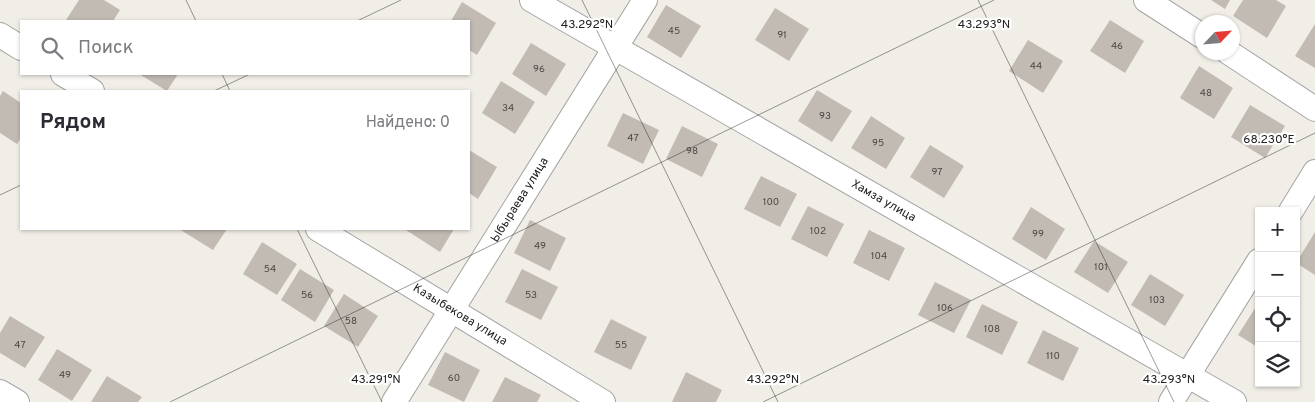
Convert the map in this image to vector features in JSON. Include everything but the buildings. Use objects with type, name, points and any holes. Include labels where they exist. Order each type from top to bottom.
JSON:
[{"type":"street","name":"Хамза улица","points":[[532,0],[1234,402]]},
{"type":"street","name":"Ыбыраева улица","points":[[394,402],[645,0]]},
{"type":"street","points":[[1146,0],[1195,32]]},
{"type":"street","points":[[0,35],[20,47]]},
{"type":"street","points":[[1240,60],[1315,109]]},
{"type":"street","points":[[65,75],[90,90]]},
{"type":"street","points":[[1293,207],[1315,172]]},
{"type":"street","name":"Казыбекова улица","points":[[320,230],[603,402]]},
{"type":"street","points":[[1171,402],[1255,267]]},
{"type":"street","points":[[0,392],[17,402]]}]
